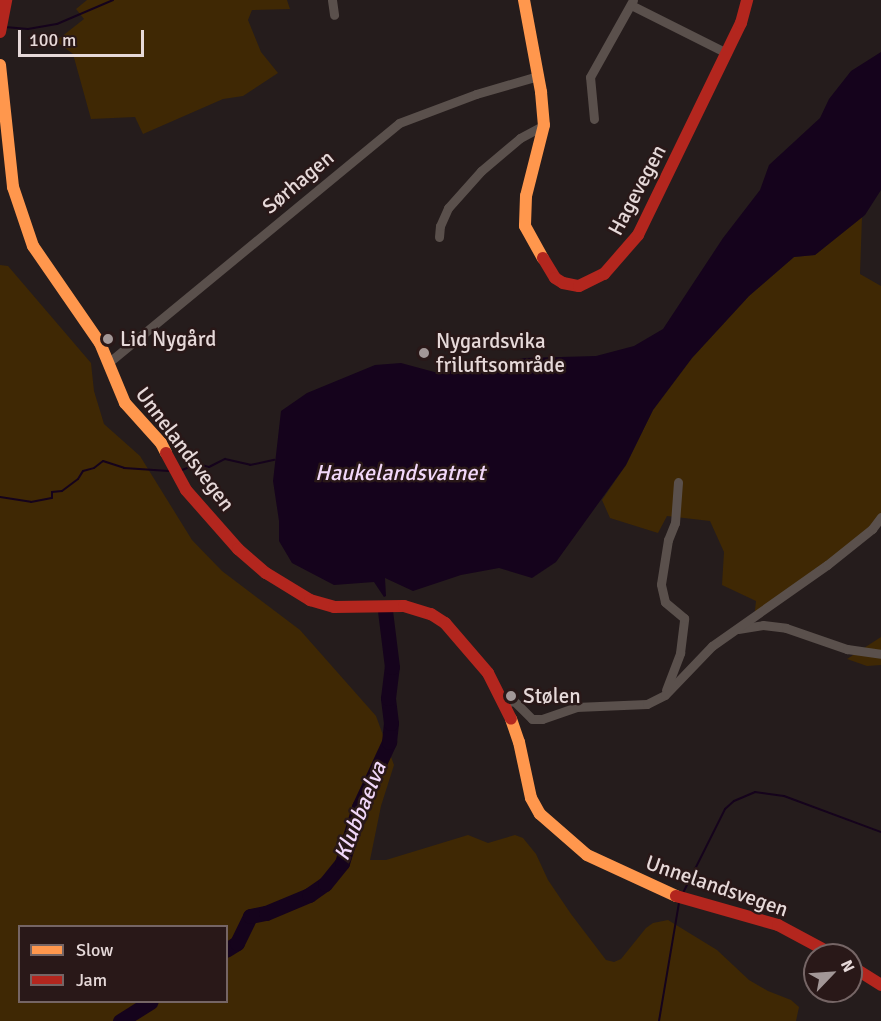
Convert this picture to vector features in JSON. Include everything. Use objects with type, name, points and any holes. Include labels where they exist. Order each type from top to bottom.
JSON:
[{"type":"main road","points":[[0,32],[6,0]]},
{"type":"main road","name":"Hagevegen","points":[[524,0],[538,76],[544,125],[527,190],[525,226],[555,278],[571,286],[586,285],[614,266],[638,235],[741,23],[747,0]]},
{"type":"main road","name":"Unnelandsvegen","points":[[0,65],[13,187],[26,230],[47,268],[100,343],[118,393],[161,443],[186,490],[238,549],[266,573],[294,592],[323,605],[351,608],[404,606],[431,614],[445,623],[465,642],[488,673],[505,703],[519,742],[531,798],[554,828],[586,855],[653,887],[695,903],[778,926],[814,943]]},
{"type":"main road","points":[[863,974],[881,985]]},
{"type":"street","points":[[332,0],[334,15]]},
{"type":"street","points":[[594,119],[590,77],[632,3],[727,53]]},
{"type":"street","name":"Sørhagen","points":[[108,363],[399,123],[476,94],[538,76]]},
{"type":"street","points":[[439,237],[440,226],[448,208],[482,171],[520,138],[544,125]]},
{"type":"street","points":[[665,695],[680,653],[684,618],[665,602],[661,584],[668,540],[675,523],[678,482]]},
{"type":"street","points":[[505,703],[514,701],[532,718],[542,719],[576,707],[647,704],[665,695],[712,646],[827,565],[872,529],[881,517]]},
{"type":"street","points":[[736,629],[763,625],[786,628],[847,650],[881,654]]},
{"type":"shaded area","points":[[87,0],[287,0],[290,9],[252,10],[248,20],[261,52],[278,73],[243,96],[223,99],[143,134],[135,117],[91,119],[73,54],[56,41],[84,19],[76,9]]},
{"type":"shaded area","points":[[862,217],[860,274],[881,286],[881,522],[754,619],[756,601],[722,585],[724,552],[710,521],[667,516],[658,533],[610,518],[602,500],[626,465],[653,410],[692,358],[749,296],[794,257],[815,255]]},
{"type":"shaded area","points":[[0,265],[8,266],[91,363],[94,391],[104,424],[140,456],[192,540],[222,571],[300,630],[376,716],[394,765],[381,806],[370,860],[386,860],[468,835],[488,843],[515,835],[523,838],[536,854],[548,880],[571,914],[606,960],[614,962],[621,959],[646,928],[653,923],[668,920],[717,950],[749,980],[791,1000],[799,1007],[796,1021],[0,1021]]},
{"type":"shaded area","points":[[881,637],[881,665],[867,666],[847,659]]},
{"type":"water","name":"Haukelandsvatnet","points":[[881,52],[881,190],[865,215],[815,255],[794,257],[749,296],[692,358],[653,410],[626,465],[556,562],[532,578],[499,568],[461,575],[413,591],[385,578],[386,596],[384,597],[374,582],[334,585],[292,563],[279,541],[279,521],[273,481],[281,411],[307,393],[375,365],[401,363],[438,373],[525,358],[596,356],[634,346],[663,329],[723,238],[760,190],[769,165],[820,118],[829,99],[851,71]]},
{"type":"waterway","points":[[5,27],[28,29],[57,24],[113,0]]},
{"type":"waterway","points":[[182,470],[198,464],[209,467],[225,459],[250,465],[274,460]]},
{"type":"waterway","points":[[0,497],[31,502],[52,498],[52,492],[62,491],[78,479],[83,471],[94,468],[103,461],[124,468],[169,471]]},
{"type":"waterway","name":"Klubbaelva","points":[[228,949],[237,943],[250,916],[266,913],[309,895],[325,884],[342,863],[359,807],[389,742],[391,723],[388,698],[392,667],[385,611]]},
{"type":"waterway","points":[[682,895],[725,809],[734,801],[755,792],[784,796],[881,832]]},
{"type":"waterway","points":[[659,1021],[679,903]]},
{"type":"waterway","name":"Klubbaelva","points":[[120,1021],[148,1003]]},
{"type":"traffic: slow","points":[[524,0],[541,92],[544,125],[526,196],[525,226],[543,258]]},
{"type":"traffic: slow","points":[[0,65],[13,187],[33,246],[100,343],[125,403],[161,443],[166,453]]},
{"type":"traffic: slow","points":[[511,719],[519,742],[531,798],[540,814],[587,855],[676,896]]},
{"type":"traffic: jam","points":[[0,32],[6,0]]},
{"type":"traffic: jam","points":[[543,258],[555,278],[563,283],[579,286],[604,274],[638,235],[741,23],[747,0]]},
{"type":"traffic: jam","points":[[166,453],[186,490],[238,549],[266,573],[310,600],[334,607],[404,606],[431,614],[445,623],[488,673],[511,719]]},
{"type":"traffic: jam","points":[[676,896],[778,925],[812,943]]},
{"type":"traffic: jam","points":[[863,974],[881,985]]},
{"type":"place","name":"Lid Nygård","points":[[108,339]]},
{"type":"place","name":"Nygardsvika friluftsområde","points":[[424,353]]},
{"type":"place","name":"Stølen","points":[[511,696]]}]
